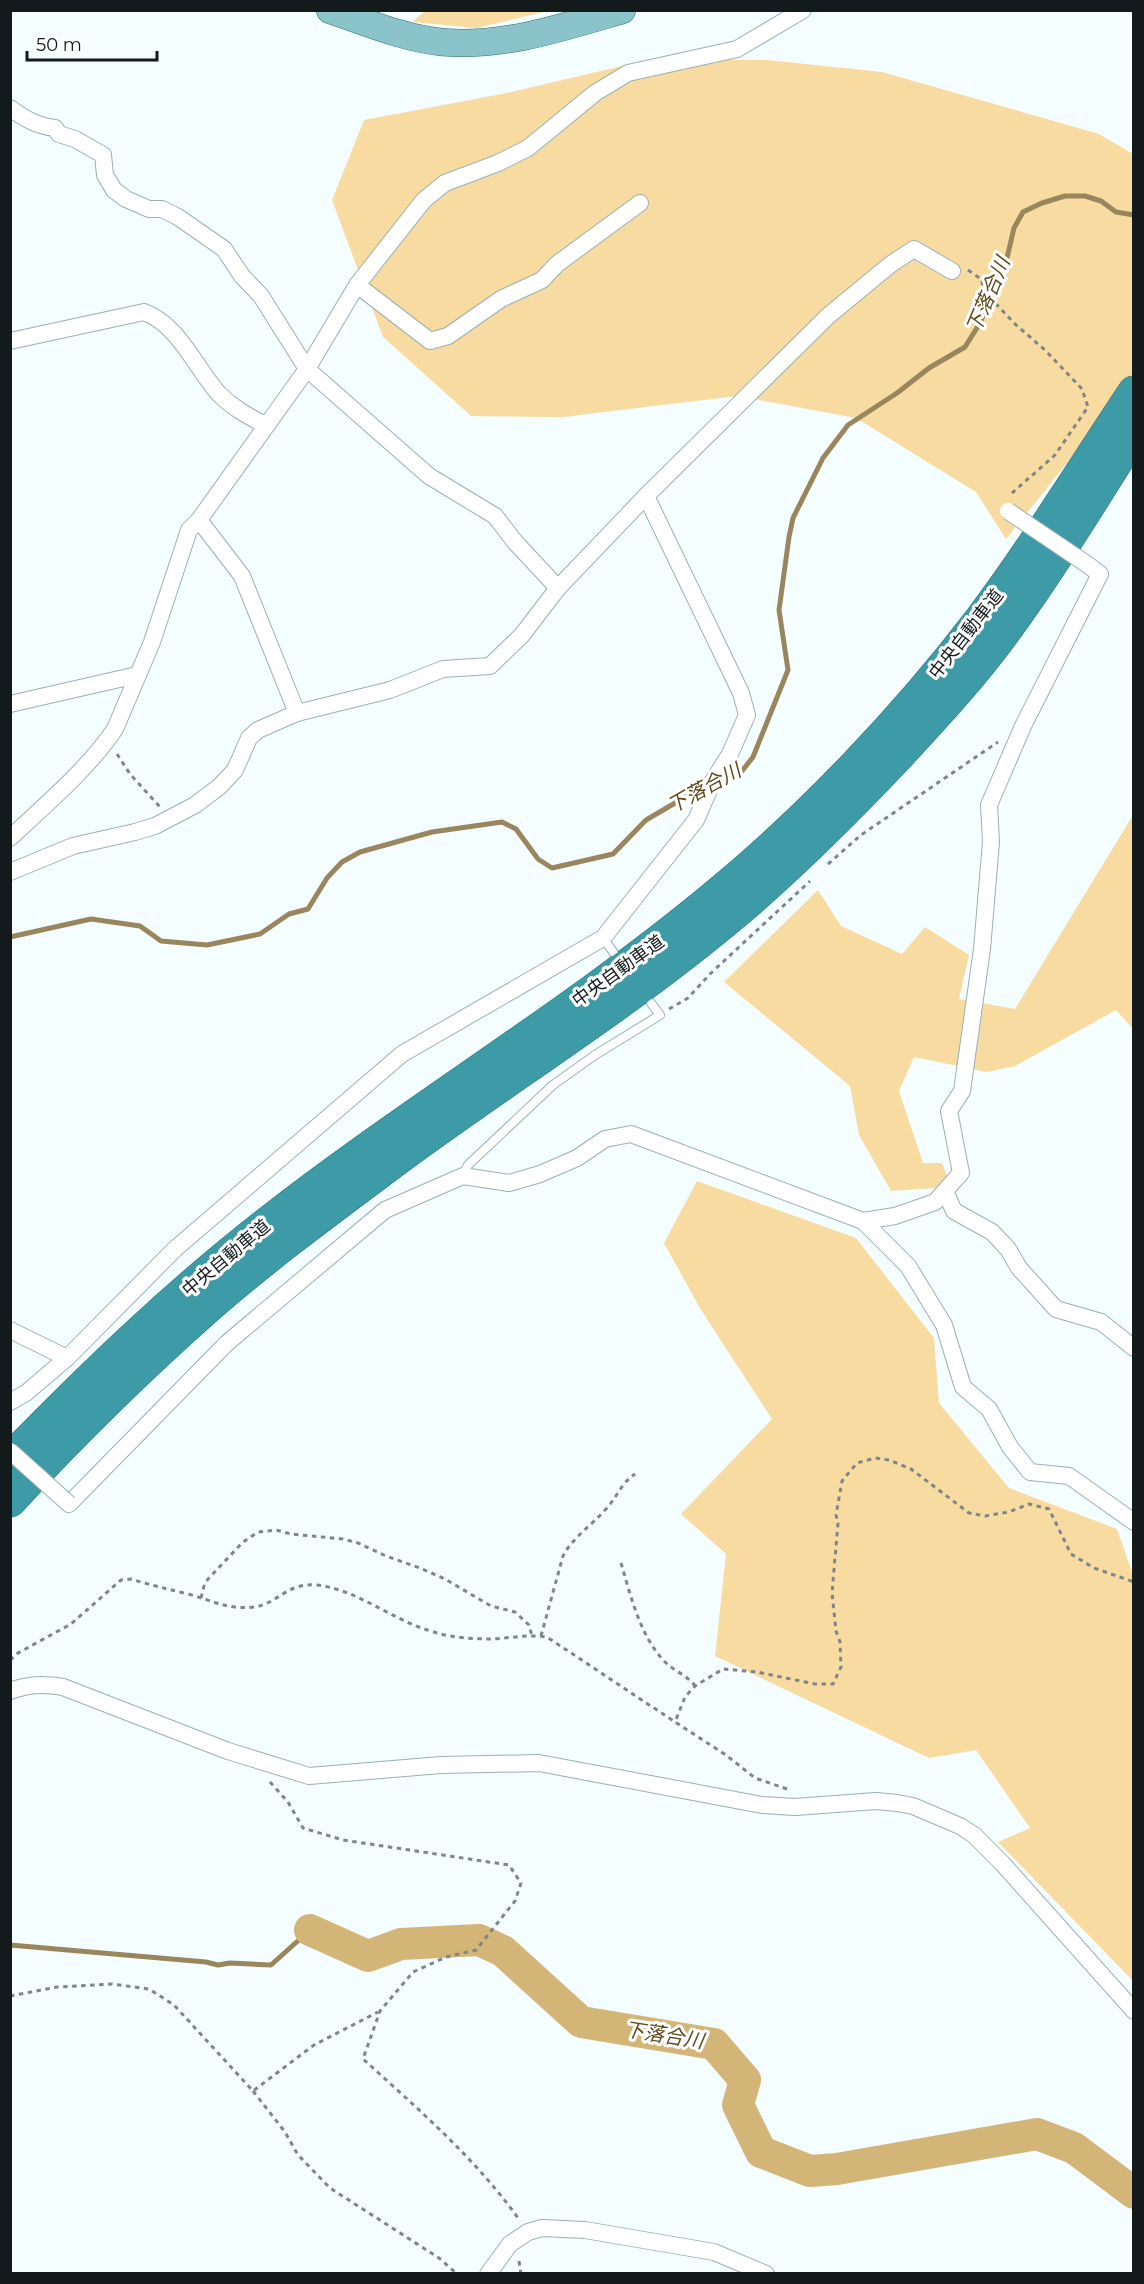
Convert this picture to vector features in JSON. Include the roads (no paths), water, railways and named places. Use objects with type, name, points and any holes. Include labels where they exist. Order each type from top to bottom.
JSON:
[{"type":"highway","name":"中央自動車道","points":[[10,1460],[116,1353],[190,1286],[271,1220],[379,1140],[635,960],[717,896],[786,832],[861,758],[919,694],[981,618],[1134,392]]},
{"type":"highway","name":"中央自動車道","points":[[10,1501],[59,1448],[137,1372],[286,1243],[394,1162],[649,981],[734,914],[803,852],[872,784],[941,710],[1004,632],[1073,531],[1134,434]]},
{"type":"main road","points":[[330,10],[405,34],[439,42],[470,44],[521,37],[622,10]]},
{"type":"street","points":[[10,838],[108,740],[115,729],[152,642],[189,530],[199,520],[307,369],[357,285],[424,200],[445,183],[498,163],[528,148],[595,93],[628,73],[737,49],[803,10]]},
{"type":"street","points":[[10,108],[29,121],[42,127],[55,128],[59,134],[75,139],[103,155],[105,175],[114,190],[126,199],[149,209],[162,209],[178,216],[224,249],[242,276],[261,296],[307,369],[429,476],[495,516],[514,542],[558,588]]},
{"type":"street","points":[[357,285],[430,341],[448,336],[501,299],[542,280],[557,264],[640,203]]},
{"type":"street","points":[[10,872],[73,846],[135,832],[168,820],[195,806],[219,788],[235,770],[249,738],[258,730],[297,713],[390,690],[443,669],[490,666],[522,635],[558,588],[646,496],[828,316],[891,264],[914,249],[952,271]]},
{"type":"street","points":[[10,341],[144,312],[158,318],[171,330],[219,394],[237,411],[266,425]]},
{"type":"street","points":[[10,1402],[26,1393],[67,1358],[175,1249],[402,1054],[603,938],[696,820],[747,715],[741,693],[646,496]]},
{"type":"street","points":[[863,1221],[895,1216],[935,1202],[961,1173],[949,1111],[962,1091],[982,949],[991,842],[989,805],[1023,726],[1100,574],[1008,511]]},
{"type":"street","points":[[199,520],[242,576],[297,713]]},
{"type":"street","points":[[10,704],[137,675]]},
{"type":"street","points":[[10,1451],[69,1504],[227,1343],[386,1210],[463,1176],[509,1183],[540,1174],[577,1158],[605,1139],[631,1134],[863,1221],[908,1266],[944,1325],[963,1387],[989,1409],[1010,1447],[1030,1472],[1069,1476],[1134,1522]]},
{"type":"street","points":[[945,1191],[954,1211],[992,1232],[1008,1249],[1019,1268],[1056,1309],[1101,1322],[1134,1348]]},
{"type":"street","points":[[10,1330],[67,1358]]},
{"type":"street","points":[[10,1691],[28,1685],[43,1684],[63,1687],[228,1752],[309,1776],[441,1765],[539,1763],[762,1805],[795,1806],[876,1801],[913,1806],[960,1826],[974,1835],[1002,1863],[1134,2012]]},
{"type":"street","points":[[488,2274],[510,2244],[528,2232],[542,2228],[585,2230],[714,2252],[766,2274]]},
{"type":"lane","points":[[603,938],[614,953]]},
{"type":"lane","points":[[463,1176],[468,1165],[553,1084],[594,1054],[660,1015],[651,1003]]},
{"type":"waterway","name":"下落合川","points":[[717,783],[742,771],[753,757],[788,670],[779,610],[789,537],[793,518],[823,458],[848,425],[897,393],[929,368],[965,347],[980,323],[1007,258],[1014,228],[1023,212],[1065,196],[1085,196],[1101,201],[1116,212],[1134,215]]},
{"type":"waterway","name":"下落合川","points":[[10,937],[91,919],[140,926],[161,941],[207,945],[260,934],[289,914],[308,909],[327,878],[342,862],[360,852],[432,832],[502,822],[516,829],[538,859],[552,868],[613,854],[646,820],[687,796],[706,788]]},
{"type":"waterway","points":[[10,1945],[206,1962],[218,1965],[230,1963],[271,1965],[310,1930]]},
{"type":"waterway","name":"下落合川","points":[[310,1930],[368,1956],[401,1944],[479,1940],[503,1951],[581,2022],[714,2044],[745,2080],[738,2105],[761,2152],[810,2171],[837,2169],[1037,2134],[1074,2148],[1134,2193]]}]
